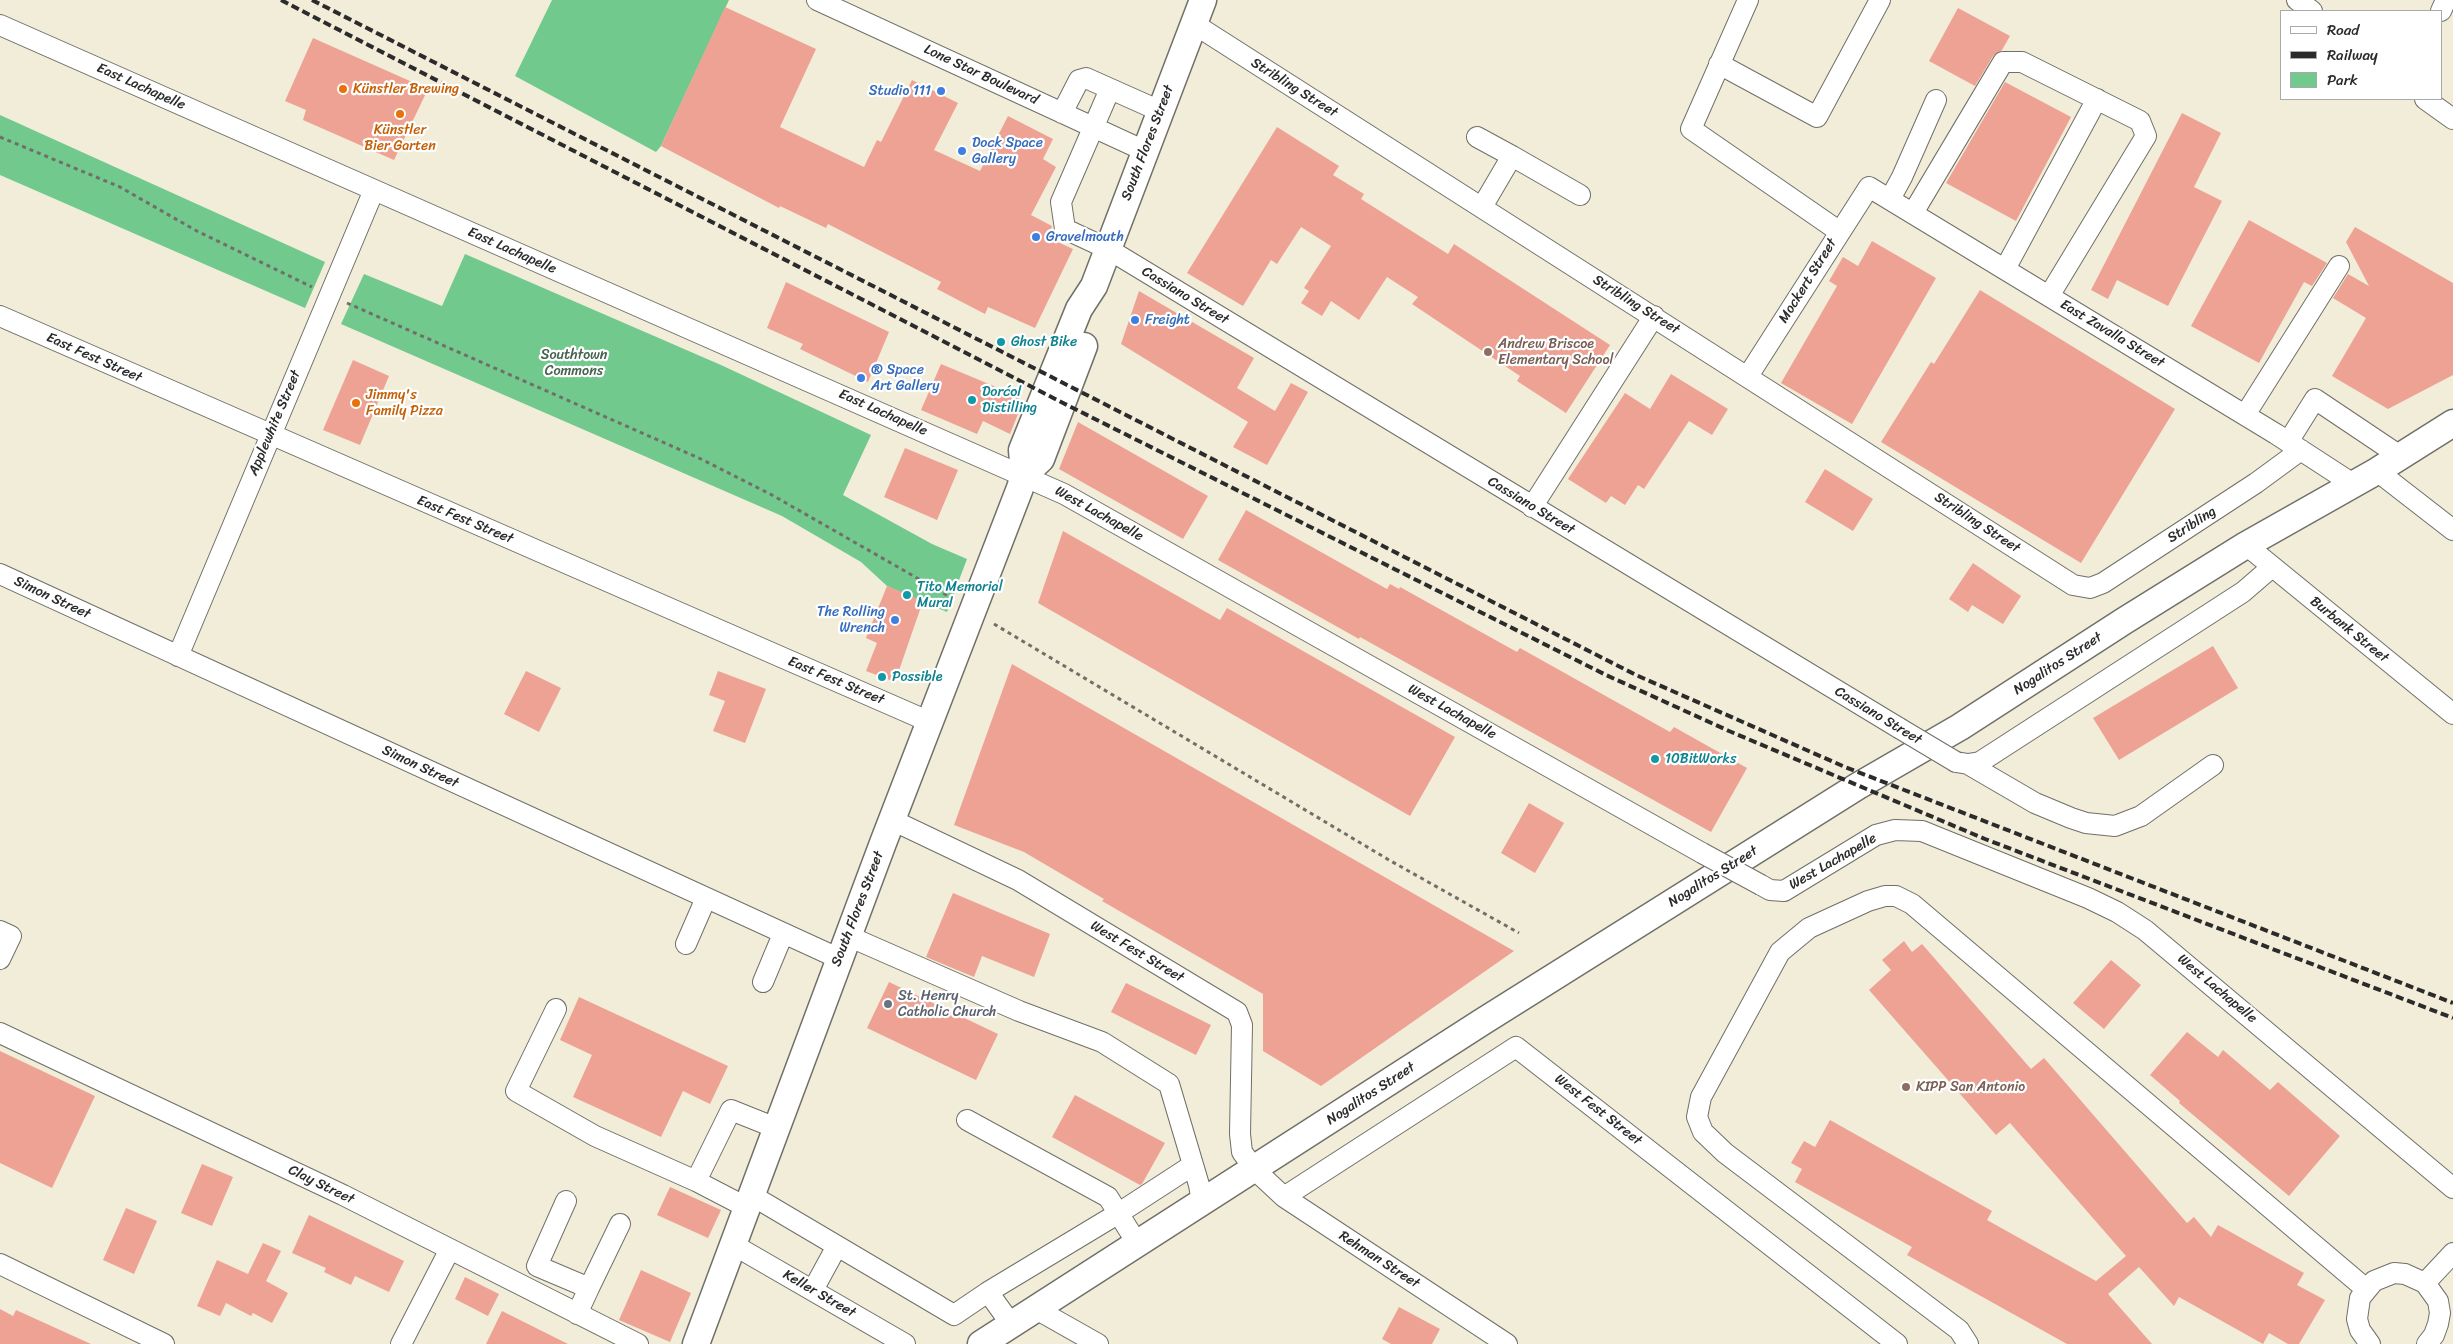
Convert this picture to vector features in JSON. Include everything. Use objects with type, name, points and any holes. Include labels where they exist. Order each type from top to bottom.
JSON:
[{"type":"main road","name":"South Flores Street","points":[[696,1344],[748,1201],[1024,475],[1041,459],[1063,403],[1094,318],[1094,286],[1203,0]]},
{"type":"main road","name":"Nogalitos Street","points":[[981,1344],[1474,1028],[1858,786],[1960,728],[2124,621],[2246,545],[2377,471],[2453,422]]},
{"type":"street","name":"Lone Star Boulevard","points":[[817,0],[1145,151]]},
{"type":"street","points":[[1748,0],[1691,129],[1840,232]]},
{"type":"street","points":[[1719,64],[1817,117],[1880,0]]},
{"type":"street","points":[[2297,0],[2311,10]]},
{"type":"street","name":"Stribling Street","points":[[1194,24],[2078,586]]},
{"type":"street","name":"East Lachapelle","points":[[0,25],[1024,475]]},
{"type":"street","points":[[1913,213],[2003,62],[2022,62],[2140,121],[2146,136],[2049,296]]},
{"type":"street","points":[[1062,113],[1079,80],[1086,78],[1160,110]]},
{"type":"street","points":[[1093,127],[1110,89]]},
{"type":"street","points":[[1890,199],[1902,177],[1936,100]]},
{"type":"street","points":[[2005,269],[2098,100]]},
{"type":"street","points":[[2426,100],[2453,119]]},
{"type":"street","name":"Cassiano Street","points":[[1093,127],[1061,202],[1065,229],[1108,249],[1899,728],[2035,803],[2094,825],[2115,826],[2142,816],[2213,765]]},
{"type":"street","points":[[1477,136],[1580,195]]},
{"type":"street","points":[[1482,206],[1512,156]]},
{"type":"street","name":"Mockert Street","points":[[1748,376],[1869,187]]},
{"type":"street","name":"East Zavalla Street","points":[[1869,187],[2295,446],[2353,484]]},
{"type":"street","name":"Applewhite Street","points":[[178,656],[374,190]]},
{"type":"street","points":[[2244,415],[2339,266]]},
{"type":"street","name":"East Fest Street","points":[[0,316],[930,722]]},
{"type":"street","points":[[1532,507],[1654,316]]},
{"type":"street","points":[[2295,446],[2316,399],[2400,456]]},
{"type":"street","name":"Stribling","points":[[2078,586],[2090,588],[2103,583],[2256,483],[2295,446]]},
{"type":"street","points":[[2377,471],[2453,530]]},
{"type":"street","name":"West Lachapelle","points":[[1024,475],[1064,494],[1770,890],[1784,891],[1876,835],[1895,830],[1922,831],[2088,898],[2117,912],[2145,930],[2453,1188]]},
{"type":"street","name":"Burbank Street","points":[[2246,545],[2453,714]]},
{"type":"street","points":[[1962,763],[1980,762],[2256,582],[2272,567]]},
{"type":"street","name":"Simon Street","points":[[0,574],[782,934],[844,948],[1102,1042],[1169,1084],[1202,1202]]},
{"type":"street","name":"West Fest Street","points":[[892,820],[1018,880],[1237,1012],[1242,1025],[1240,1134],[1242,1152],[1255,1170]]},
{"type":"street","points":[[1968,1344],[1959,1330],[1725,1154],[1703,1132],[1697,1116],[1701,1097],[1780,952],[1809,928],[1868,901],[1885,896],[1896,896],[1912,904],[2366,1289]]},
{"type":"street","points":[[686,944],[706,898]]},
{"type":"street","points":[[0,931],[11,936],[0,959]]},
{"type":"street","points":[[763,982],[782,934]]},
{"type":"street","points":[[556,1009],[516,1091],[595,1136],[696,1181],[748,1201],[838,1246],[954,1315],[1193,1165]]},
{"type":"street","name":"Clay Street","points":[[0,1033],[335,1191],[638,1344]]},
{"type":"street","name":"West Fest Street","points":[[1284,1197],[1516,1047],[1897,1344]]},
{"type":"street","points":[[696,1181],[731,1110],[776,1128]]},
{"type":"street","points":[[967,1120],[1108,1197],[1137,1244]]},
{"type":"street","name":"Rehman Street","points":[[1255,1170],[1284,1197],[1507,1344]]},
{"type":"street","points":[[566,1201],[537,1266],[589,1288]]},
{"type":"street","points":[[577,1314],[620,1224]]},
{"type":"street","name":"Keller Street","points":[[732,1244],[905,1344]]},
{"type":"street","points":[[813,1290],[838,1246]]},
{"type":"street","points":[[401,1344],[450,1249]]},
{"type":"street","points":[[2425,1283],[2453,1253]]},
{"type":"street","points":[[0,1264],[164,1344]]},
{"type":"street","points":[[2370,1344],[2360,1330],[2357,1319],[2360,1298],[2366,1289],[2378,1279],[2394,1274],[2405,1274],[2425,1283],[2438,1302],[2440,1313],[2434,1335],[2427,1344]]},
{"type":"street","points":[[988,1292],[1011,1324]]},
{"type":"street","points":[[1036,1308],[1098,1344]]},
{"type":"path","points":[[0,137],[120,187],[195,230],[320,291]]},
{"type":"path","points":[[346,303],[701,459],[772,495],[952,598]]},
{"type":"path","points":[[994,624],[1388,860],[1518,933]]},
{"type":"green space","points":[[552,0],[729,0],[661,146],[656,152],[515,76]]},
{"type":"green space","points":[[0,115],[325,262],[305,308],[0,175]]},
{"type":"green space","name":"Southtown Commons","points":[[465,254],[721,365],[871,435],[843,495],[932,544],[967,559],[947,612],[887,586],[861,562],[782,516],[341,324],[364,274],[442,306]]},
{"type":"building","points":[[725,7],[816,49],[780,127],[864,167],[877,140],[881,142],[912,80],[958,103],[934,150],[980,171],[1008,116],[1053,139],[1043,159],[1056,167],[1031,215],[1052,226],[1049,238],[1073,249],[1035,328],[988,307],[985,314],[937,289],[941,282],[828,224],[826,228],[780,206],[779,208],[661,146]]},
{"type":"building","points":[[1958,8],[2010,36],[2002,50],[1993,56],[1975,86],[1929,61]]},
{"type":"building","name":"Künstler Brewing","points":[[313,38],[428,89],[394,160],[303,120],[306,110],[285,101]]},
{"type":"building","points":[[2005,82],[2071,117],[2016,221],[1946,183]]},
{"type":"building","points":[[2182,113],[2221,133],[2194,187],[2222,201],[2168,306],[2117,280],[2108,299],[2091,290]]},
{"type":"building","points":[[1277,127],[1339,166],[1333,175],[1364,194],[1361,199],[1448,254],[1454,244],[1610,345],[1566,413],[1517,381],[1520,376],[1412,304],[1418,297],[1387,277],[1359,320],[1331,301],[1322,316],[1301,303],[1309,291],[1304,288],[1331,246],[1301,227],[1277,264],[1271,260],[1243,306],[1187,273]]},
{"type":"building","points":[[2249,220],[2327,263],[2312,286],[2304,282],[2259,363],[2191,326]]},
{"type":"building","points":[[2355,227],[2453,283],[2453,375],[2388,409],[2332,376],[2366,318],[2333,298],[2348,274],[2369,286],[2346,242]]},
{"type":"building","points":[[1872,241],[1936,278],[1852,424],[1781,383],[1837,286],[1829,281],[1843,257],[1858,266]]},
{"type":"building","points":[[786,282],[889,332],[868,382],[800,349],[803,344],[767,328]]},
{"type":"building","points":[[1980,290],[2175,409],[2081,563],[1881,442],[1931,362],[1934,364]]},
{"type":"building","points":[[1139,291],[1254,358],[1237,388],[1275,411],[1291,383],[1308,392],[1267,465],[1233,447],[1248,422],[1121,344]]},
{"type":"building","name":"Jimmy's Family Pizza","points":[[353,360],[389,376],[360,445],[323,430]]},
{"type":"building","name":"Dorćol Distilling","points":[[941,364],[1020,397],[1016,402],[1022,404],[1010,434],[983,421],[977,434],[921,410]]},
{"type":"building","points":[[1671,374],[1728,409],[1712,435],[1689,421],[1644,489],[1638,485],[1625,505],[1611,496],[1606,503],[1568,479],[1625,393],[1650,409]]},
{"type":"building","points":[[1078,422],[1208,496],[1183,539],[1059,469]]},
{"type":"building","points":[[905,448],[958,470],[937,520],[884,497]]},
{"type":"building","points":[[1825,469],[1873,499],[1853,531],[1805,502]]},
{"type":"building","points":[[1246,510],[1387,589],[1390,584],[1399,589],[1400,587],[1517,652],[1520,648],[1670,732],[1674,727],[1747,768],[1711,832],[1218,560]]},
{"type":"building","points":[[1063,531],[1220,620],[1227,608],[1455,737],[1410,816],[1038,603]]},
{"type":"building","points":[[1973,563],[2021,596],[2003,624],[1972,605],[1968,612],[1949,599]]},
{"type":"building","name":"The Rolling Wrench","points":[[887,586],[923,601],[895,682],[866,671],[877,643],[866,638]]},
{"type":"building","points":[[2213,646],[2238,688],[2119,760],[2093,718]]},
{"type":"building","points":[[1012,664],[1514,951],[1321,1086],[1263,1051],[1263,994],[1102,901],[1104,899],[1024,852],[954,825]]},
{"type":"building","points":[[526,671],[561,688],[539,732],[504,714]]},
{"type":"building","points":[[718,671],[766,689],[745,743],[713,731],[725,701],[709,695]]},
{"type":"building","points":[[1529,803],[1564,823],[1535,873],[1501,853]]},
{"type":"building","points":[[953,893],[1050,934],[1034,977],[982,956],[974,977],[926,957]]},
{"type":"building","points":[[1904,941],[1912,952],[1922,944],[2031,1069],[2044,1058],[2187,1223],[2194,1217],[2211,1237],[2218,1225],[2304,1273],[2297,1285],[2325,1300],[2299,1344],[2288,1344],[2269,1333],[2263,1344],[2179,1297],[2174,1306],[2139,1267],[2108,1294],[2152,1344],[2067,1344],[1907,1255],[1912,1247],[1795,1182],[1802,1169],[1791,1163],[1804,1141],[1815,1147],[1830,1120],[1992,1211],[1987,1220],[2096,1281],[2126,1256],[2010,1123],[1996,1135],[1869,990],[1891,970],[1882,960]]},
{"type":"building","points":[[2111,960],[2141,985],[2104,1029],[2073,1003]]},
{"type":"building","points":[[889,982],[998,1034],[976,1080],[867,1028]]},
{"type":"building","points":[[1126,983],[1211,1025],[1196,1055],[1111,1012]]},
{"type":"building","points":[[579,997],[728,1066],[710,1104],[683,1091],[661,1137],[573,1097],[592,1055],[560,1040]]},
{"type":"building","points":[[2187,1032],[2218,1057],[2223,1050],[2270,1090],[2278,1082],[2340,1136],[2289,1196],[2179,1103],[2180,1101],[2150,1075]]},
{"type":"building","points":[[0,1051],[95,1096],[52,1188],[0,1163]]},
{"type":"building","points":[[1075,1095],[1165,1143],[1142,1184],[1140,1185],[1052,1137]]},
{"type":"building","points":[[202,1164],[233,1177],[212,1226],[181,1213]]},
{"type":"building","points":[[670,1187],[721,1210],[708,1238],[657,1215]]},
{"type":"building","points":[[126,1208],[157,1221],[134,1274],[103,1260]]},
{"type":"building","points":[[309,1215],[404,1261],[389,1292],[355,1276],[351,1285],[324,1272],[326,1268],[292,1253]]},
{"type":"building","points":[[263,1243],[281,1251],[266,1281],[288,1293],[272,1323],[253,1313],[251,1316],[226,1303],[220,1316],[197,1306],[217,1260],[248,1274]]},
{"type":"building","points":[[641,1270],[691,1293],[670,1342],[619,1320]]},
{"type":"building","points":[[465,1277],[499,1294],[488,1316],[455,1299]]},
{"type":"building","points":[[1399,1307],[1440,1329],[1432,1344],[1391,1344],[1382,1339]]},
{"type":"building","points":[[0,1309],[13,1316],[16,1310],[91,1344],[0,1344]]},
{"type":"building","points":[[502,1311],[568,1344],[486,1344]]},
{"type":"railway","points":[[281,0],[1063,403],[1606,675],[1729,731],[1985,839],[2453,1018]]},
{"type":"railway","points":[[312,0],[1636,675],[1845,767],[2453,1003]]},
{"type":"place","name":"Künstler Brewing","points":[[343,89]]},
{"type":"place","name":"Studio 111","points":[[941,91]]},
{"type":"place","name":"Künstler Bier Garten","points":[[400,114]]},
{"type":"place","name":"Dock Space Gallery","points":[[962,151]]},
{"type":"place","name":"Gravelmouth","points":[[1036,237]]},
{"type":"place","name":"Freight","points":[[1135,320]]},
{"type":"place","name":"Ghost Bike","points":[[1001,342]]},
{"type":"place","name":"Andrew Briscoe Elementary School","points":[[1488,352]]},
{"type":"place","name":"® Space Art Gallery","points":[[861,378]]},
{"type":"place","name":"Dorćol Distilling","points":[[972,400]]},
{"type":"place","name":"Jimmy's Family Pizza","points":[[356,403]]},
{"type":"place","name":"Tito Memorial Mural","points":[[907,595]]},
{"type":"place","name":"The Rolling Wrench","points":[[895,620]]},
{"type":"place","name":"Possible","points":[[882,677]]},
{"type":"place","name":"10BitWorks","points":[[1655,759]]},
{"type":"place","name":"St. Henry Catholic Church","points":[[888,1004]]},
{"type":"place","name":"KIPP San Antonio","points":[[1906,1087]]}]
